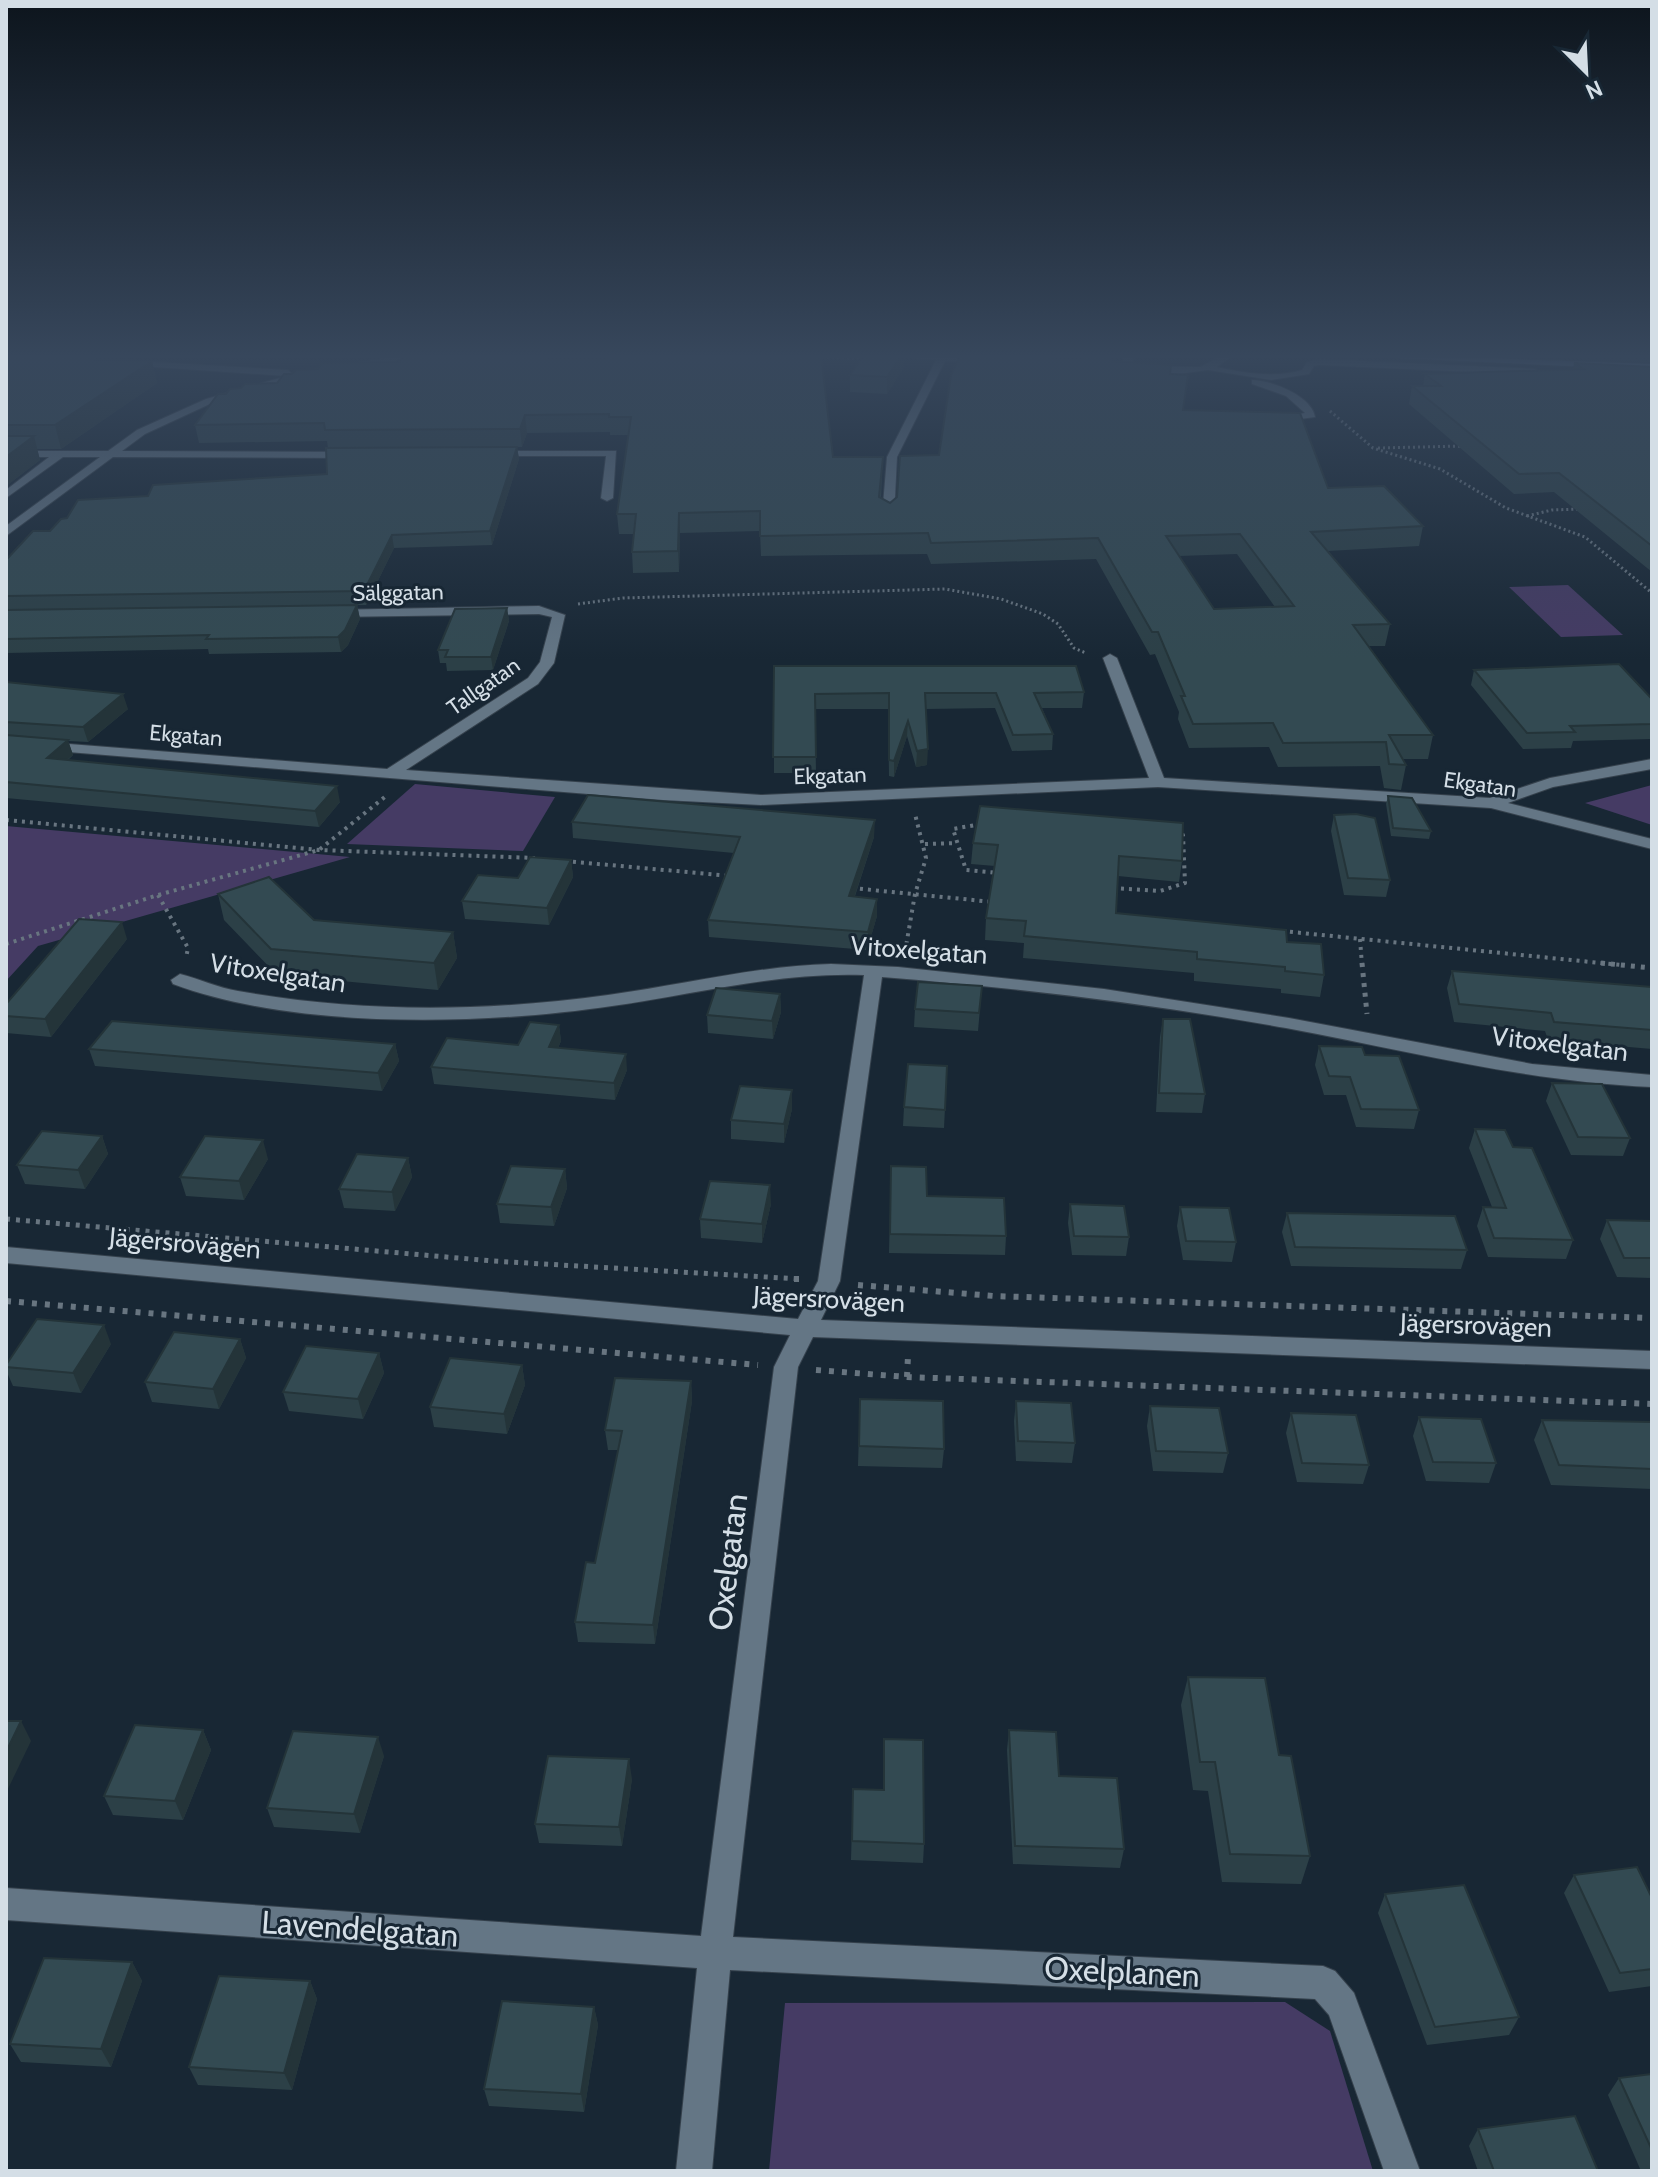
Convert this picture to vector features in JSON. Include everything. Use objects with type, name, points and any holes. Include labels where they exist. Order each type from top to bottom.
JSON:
[{"type":"street","points":[[11,503],[57,457]]},
{"type":"street","points":[[96,457],[159,457]]},
{"type":"street","points":[[6,532],[106,457]]},
{"type":"street","points":[[607,498],[612,457]]},
{"type":"street","points":[[888,517],[892,457]]},
{"type":"street","points":[[11,503],[40,506]]},
{"type":"street","name":"Sälggatan","points":[[319,613],[551,611]]},
{"type":"street","name":"Tallgatan","points":[[391,773],[533,681],[547,663],[559,615],[551,611]]},
{"type":"street","points":[[1110,658],[1158,782]]},
{"type":"street","name":"Ekgatan","points":[[6,743],[761,800],[1158,782],[1491,803],[1652,844]]},
{"type":"street","points":[[1491,803],[1550,783],[1652,764]]},
{"type":"street","name":"Vitoxelgatan","points":[[180,980],[220,996],[365,1013],[494,1013],[610,1001],[761,974],[832,969],[902,973],[1116,996],[1369,1038],[1523,1069],[1608,1080],[1652,1081]]},
{"type":"street","name":"Oxelgatan","points":[[694,2171],[715,1953],[786,1367],[829,1281],[874,972]]},
{"type":"street","name":"Jägersrovägen","points":[[6,1255],[807,1328],[1652,1360]]},
{"type":"street","name":"Lavendelgatan","points":[[6,1904],[715,1953]]},
{"type":"street","name":"Oxelplanen","points":[[715,1953],[1323,1983],[1342,2005],[1402,2171]]},
{"type":"path","points":[[1400,457],[1440,469],[1506,508],[1585,537],[1652,593]]},
{"type":"path","points":[[1526,516],[1552,510],[1581,509]]},
{"type":"path","points":[[551,611],[610,599],[945,589],[993,598],[1050,617],[1076,651],[1110,658]]},
{"type":"path","points":[[6,944],[158,895],[319,850],[412,775]]},
{"type":"path","points":[[902,973],[915,894],[926,858],[925,844],[909,793]]},
{"type":"path","points":[[6,820],[319,850],[518,856],[740,877]]},
{"type":"path","points":[[995,822],[953,829],[966,870],[1011,874]]},
{"type":"path","points":[[1106,887],[1160,891],[1185,883],[1183,835],[1169,833]]},
{"type":"path","points":[[925,844],[957,843]]},
{"type":"path","points":[[851,888],[1005,903]]},
{"type":"path","points":[[158,895],[188,948],[180,980]]},
{"type":"path","points":[[1270,930],[1652,968]]},
{"type":"path","points":[[1360,939],[1369,1038]]},
{"type":"path","points":[[6,1301],[907,1377],[1652,1404]]},
{"type":"shaded area","points":[[1568,585],[1623,635],[1561,637],[1509,587]]},
{"type":"shaded area","points":[[415,784],[555,797],[523,851],[347,844]]},
{"type":"shaded area","points":[[1652,785],[1652,825],[1585,803]]},
{"type":"shaded area","points":[[6,826],[350,857],[38,946],[6,981]]},
{"type":"shaded area","points":[[1285,2002],[1330,2031],[1373,2171],[769,2171],[785,2003]]},
{"type":"building","points":[[326,457],[514,457],[490,531],[392,535],[364,591],[6,596],[6,560],[33,531],[50,531],[61,519],[67,518],[78,500],[148,496],[153,485],[327,474]]},
{"type":"building","points":[[625,457],[883,457],[879,497],[890,503],[897,497],[900,457],[1316,457],[1328,488],[1384,486],[1423,526],[1311,532],[1390,624],[1353,625],[1433,735],[1389,735],[1406,765],[1389,764],[1386,742],[1283,743],[1273,723],[1193,724],[1181,696],[1185,696],[1158,632],[1152,632],[1098,538],[931,543],[928,533],[760,536],[760,511],[679,513],[678,551],[632,552],[636,514],[617,514]],"holes":[[[1240,534],[1294,606],[1214,609],[1166,536]]]},
{"type":"building","points":[[1498,457],[1652,457],[1652,546],[1559,473],[1519,474]]},
{"type":"building","points":[[357,605],[345,630],[338,637],[206,639],[209,635],[6,639],[6,610]]},
{"type":"building","points":[[507,608],[491,657],[445,657],[448,650],[438,650],[455,609]]},
{"type":"building","points":[[1619,664],[1652,699],[1652,724],[1570,726],[1575,732],[1527,733],[1474,670]]},
{"type":"building","points":[[774,666],[1076,666],[1084,692],[1034,693],[1053,734],[1013,735],[996,693],[925,693],[928,749],[917,751],[908,721],[894,761],[889,760],[889,693],[815,694],[816,757],[773,757]]},
{"type":"building","points":[[6,682],[123,694],[83,727],[6,722]]},
{"type":"building","points":[[6,735],[68,740],[47,758],[337,786],[315,811],[6,782]]},
{"type":"building","points":[[588,795],[875,820],[849,896],[877,899],[868,932],[708,920],[740,837],[572,822]]},
{"type":"building","points":[[1388,796],[1412,798],[1431,831],[1393,828]]},
{"type":"building","points":[[980,806],[1183,823],[1182,861],[1119,856],[1116,913],[1286,930],[1287,942],[1321,944],[1324,975],[1285,971],[1285,967],[1197,959],[1197,952],[1024,936],[1026,921],[986,918],[998,845],[973,843]]},
{"type":"building","points":[[1356,814],[1375,818],[1390,880],[1348,878],[1334,815]]},
{"type":"building","points":[[530,857],[571,860],[547,908],[462,901],[478,875],[518,878]]},
{"type":"building","points":[[269,877],[314,920],[453,932],[434,963],[271,949],[218,894]]},
{"type":"building","points":[[79,919],[122,922],[45,1019],[6,1016],[6,1004]]},
{"type":"building","points":[[1452,971],[1652,987],[1652,1030],[1554,1022],[1551,1013],[1459,1004]]},
{"type":"building","points":[[918,982],[982,986],[979,1013],[915,1009]]},
{"type":"building","points":[[716,988],[780,994],[772,1021],[707,1015]]},
{"type":"building","points":[[1163,1019],[1190,1019],[1205,1094],[1159,1093]]},
{"type":"building","points":[[112,1021],[395,1044],[378,1073],[89,1049]]},
{"type":"building","points":[[530,1022],[559,1025],[549,1047],[626,1054],[614,1083],[431,1067],[447,1038],[518,1045]]},
{"type":"building","points":[[1319,1046],[1362,1047],[1365,1055],[1399,1056],[1419,1110],[1361,1109],[1350,1077],[1329,1076]]},
{"type":"building","points":[[908,1064],[947,1066],[945,1110],[904,1107]]},
{"type":"building","points":[[1552,1083],[1602,1084],[1630,1138],[1578,1137]]},
{"type":"building","points":[[740,1086],[792,1090],[784,1124],[731,1120]]},
{"type":"building","points":[[1475,1129],[1505,1130],[1513,1147],[1532,1148],[1573,1240],[1494,1238],[1483,1207],[1506,1208]]},
{"type":"building","points":[[42,1131],[102,1136],[78,1170],[17,1165]]},
{"type":"building","points":[[205,1136],[263,1140],[239,1181],[180,1177]]},
{"type":"building","points":[[357,1154],[408,1158],[392,1192],[339,1189]]},
{"type":"building","points":[[511,1166],[565,1169],[551,1207],[497,1204]]},
{"type":"building","points":[[891,1166],[926,1167],[927,1196],[1004,1198],[1006,1236],[890,1234]]},
{"type":"building","points":[[710,1181],[770,1185],[762,1224],[700,1219]]},
{"type":"building","points":[[1070,1204],[1124,1206],[1129,1237],[1074,1236]]},
{"type":"building","points":[[1180,1207],[1229,1208],[1236,1242],[1186,1241]]},
{"type":"building","points":[[1287,1213],[1455,1216],[1467,1250],[1295,1247]]},
{"type":"building","points":[[1607,1220],[1652,1221],[1652,1258],[1624,1258]]},
{"type":"building","points":[[37,1319],[104,1325],[73,1373],[6,1367]]},
{"type":"building","points":[[174,1332],[240,1339],[213,1389],[145,1382]]},
{"type":"building","points":[[306,1346],[379,1353],[358,1399],[283,1392]]},
{"type":"building","points":[[450,1358],[522,1365],[504,1414],[430,1407]]},
{"type":"building","points":[[615,1378],[691,1381],[653,1625],[575,1622],[586,1562],[595,1563],[622,1431],[605,1430]]},
{"type":"building","points":[[860,1399],[943,1401],[944,1449],[859,1446]]},
{"type":"building","points":[[1016,1401],[1071,1403],[1075,1443],[1018,1441]]},
{"type":"building","points":[[1150,1406],[1219,1408],[1228,1453],[1156,1451]]},
{"type":"building","points":[[1291,1413],[1356,1415],[1369,1465],[1302,1463]]},
{"type":"building","points":[[1419,1417],[1481,1419],[1496,1463],[1433,1462]]},
{"type":"building","points":[[1542,1420],[1652,1422],[1652,1469],[1559,1465]]},
{"type":"building","points":[[1188,1677],[1265,1678],[1279,1755],[1291,1756],[1310,1856],[1230,1854],[1215,1762],[1200,1762]]},
{"type":"building","points":[[6,1721],[21,1721],[6,1752]]},
{"type":"building","points":[[135,1725],[203,1730],[175,1801],[104,1796]]},
{"type":"building","points":[[1009,1730],[1056,1732],[1059,1776],[1117,1778],[1124,1849],[1015,1846]]},
{"type":"building","points":[[293,1731],[378,1737],[354,1814],[267,1808]]},
{"type":"building","points":[[884,1739],[923,1740],[924,1844],[852,1841],[853,1789],[884,1790]]},
{"type":"building","points":[[548,1756],[629,1759],[619,1827],[535,1824]]},
{"type":"building","points":[[1637,1867],[1652,1898],[1652,1969],[1620,1973],[1574,1875]]},
{"type":"building","points":[[1464,1885],[1519,2017],[1435,2027],[1385,1894]]},
{"type":"building","points":[[44,1958],[132,1962],[101,2049],[10,2044]]},
{"type":"building","points":[[219,1976],[310,1981],[284,2073],[189,2067]]},
{"type":"building","points":[[502,2001],[594,2007],[581,2094],[484,2089]]},
{"type":"building","points":[[1652,2074],[1652,2150],[1619,2078]]},
{"type":"building","points":[[1575,2116],[1598,2171],[1494,2171],[1478,2129]]}]
